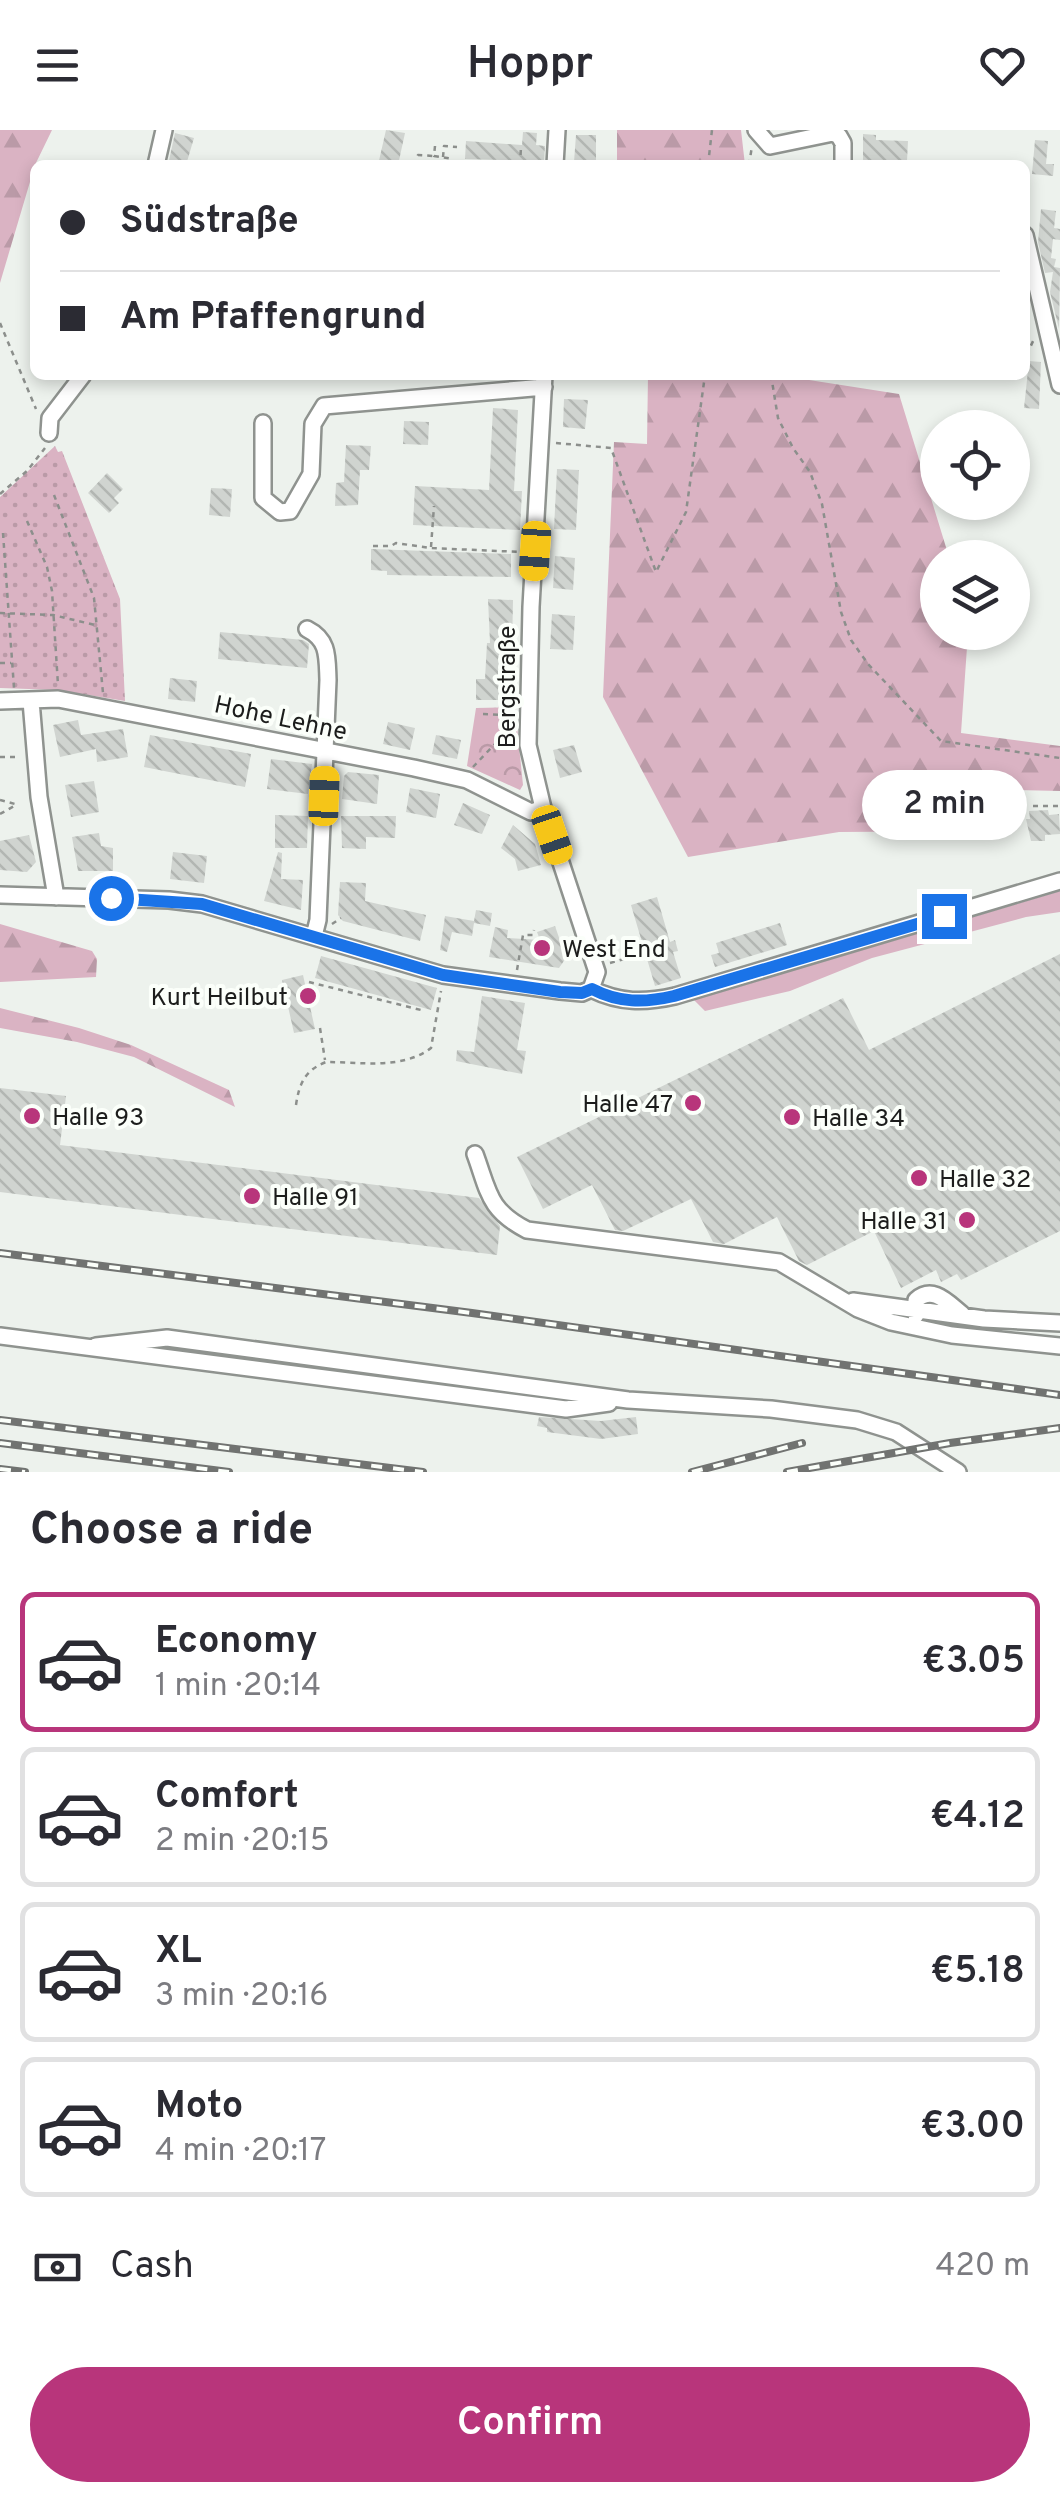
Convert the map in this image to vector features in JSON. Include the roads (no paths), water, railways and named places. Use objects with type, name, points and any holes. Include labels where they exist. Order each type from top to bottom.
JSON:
[{"type":"street","points":[[157,160],[164,130]]},
{"type":"street","points":[[555,160],[557,130]]},
{"type":"street","points":[[759,135],[770,146],[833,134],[843,142],[843,160]]},
{"type":"street","points":[[1030,256],[1060,385]]},
{"type":"street","points":[[49,432],[50,418],[79,380]]},
{"type":"street","points":[[263,423],[264,498],[280,512],[290,511],[311,474],[313,424],[324,406],[544,381]]},
{"type":"street","name":"Bergstraße","points":[[544,381],[528,744],[543,808],[596,972],[592,989]]},
{"type":"street","points":[[307,629],[319,635],[327,649],[318,920],[314,936]]},
{"type":"street","name":"Hohe Lehne","points":[[0,701],[58,700],[467,780],[531,812],[543,808]]},
{"type":"street","points":[[31,701],[56,897]]},
{"type":"street","points":[[0,895],[202,904],[443,975],[560,992],[582,993],[592,989],[612,999],[633,1002],[674,996],[1060,881]]},
{"type":"street","points":[[475,1154],[494,1204],[504,1219],[527,1230],[778,1262],[874,1316],[930,1331],[1060,1346]]},
{"type":"street","points":[[839,1298],[966,1316],[1060,1323]]},
{"type":"street","points":[[914,1309],[920,1323],[930,1331]]},
{"type":"street","points":[[0,1336],[566,1409],[628,1400],[771,1408],[867,1422],[896,1432],[952,1468]]},
{"type":"railway","points":[[0,1253],[472,1313],[1060,1395]]},
{"type":"railway","points":[[0,1420],[423,1472]]},
{"type":"railway","points":[[787,1472],[1060,1428]]},
{"type":"railway","points":[[0,1443],[229,1472]]},
{"type":"railway","points":[[692,1472],[802,1443]]},
{"type":"railway","points":[[0,1469],[25,1472]]},
{"type":"place","name":"West End","points":[[542,948]]},
{"type":"place","name":"Kurt Heilbut","points":[[308,996]]},
{"type":"place","name":"Halle 47","points":[[693,1103]]},
{"type":"place","name":"Halle 93","points":[[32,1116]]},
{"type":"place","name":"Halle 34","points":[[792,1117]]},
{"type":"place","name":"Halle 32","points":[[919,1178]]},
{"type":"place","name":"Halle 91","points":[[252,1196]]},
{"type":"place","name":"Halle 31","points":[[967,1220]]}]
